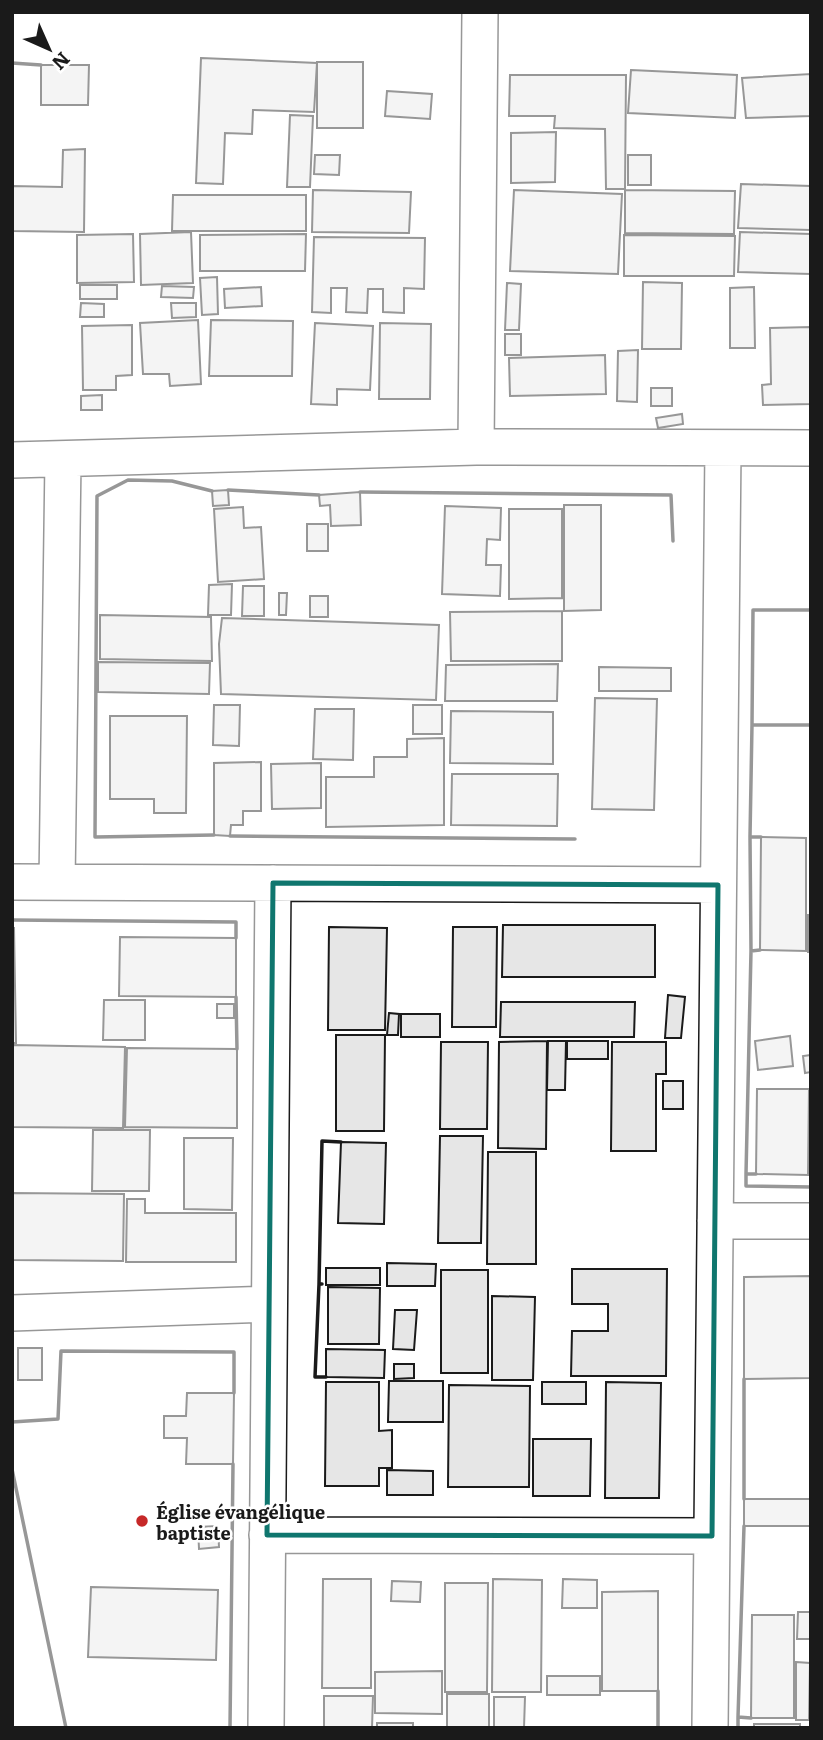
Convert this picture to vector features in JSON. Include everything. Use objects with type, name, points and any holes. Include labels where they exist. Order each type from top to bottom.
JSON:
[{"type":"street","points":[[476,447],[480,12]]},
{"type":"street","points":[[12,460],[476,447],[811,449]]},
{"type":"street","points":[[710,1728],[723,448]]},
{"type":"street","points":[[57,882],[63,460]]},
{"type":"street","points":[[12,882],[718,885]]},
{"type":"street","points":[[266,1728],[273,883]]},
{"type":"street","points":[[715,1221],[811,1221]]},
{"type":"street","points":[[12,1313],[269,1304]]},
{"type":"street","points":[[267,1535],[712,1536]]},
{"type":"highlighted area","points":[[273,883],[718,885],[712,1536],[267,1535]]},
{"type":"building","points":[[201,58],[317,63],[314,112],[253,110],[252,134],[225,133],[223,184],[196,183]]},
{"type":"building","points":[[317,62],[363,62],[363,128],[317,128]]},
{"type":"building","points":[[41,65],[89,65],[88,105],[41,105]]},
{"type":"building","points":[[631,70],[737,75],[735,118],[628,113]]},
{"type":"building","points":[[811,74],[811,116],[746,118],[742,78]]},
{"type":"building","points":[[510,75],[626,75],[625,189],[606,189],[605,129],[554,128],[555,116],[509,116]]},
{"type":"building","points":[[387,91],[432,94],[430,119],[385,116]]},
{"type":"building","points":[[290,115],[313,116],[310,187],[287,187]]},
{"type":"building","points":[[556,132],[555,182],[511,183],[511,133]]},
{"type":"building","points":[[85,149],[84,232],[12,231],[12,186],[62,187],[63,150]]},
{"type":"building","points":[[315,155],[340,155],[339,175],[314,174]]},
{"type":"building","points":[[628,155],[651,155],[651,185],[628,185]]},
{"type":"building","points":[[741,184],[811,186],[811,230],[738,228]]},
{"type":"building","points":[[313,190],[411,192],[409,233],[312,232]]},
{"type":"building","points":[[514,190],[622,194],[618,274],[510,271]]},
{"type":"building","points":[[625,190],[735,191],[734,234],[625,233]]},
{"type":"building","points":[[173,195],[306,195],[306,231],[172,231]]},
{"type":"building","points":[[191,232],[193,283],[141,285],[140,234]]},
{"type":"building","points":[[740,232],[811,234],[811,274],[738,272]]},
{"type":"building","points":[[133,234],[134,282],[77,283],[77,235]]},
{"type":"building","points":[[306,234],[305,271],[200,271],[200,235]]},
{"type":"building","points":[[624,235],[735,236],[734,276],[624,276]]},
{"type":"building","points":[[314,237],[425,238],[424,289],[404,288],[404,313],[383,312],[383,289],[368,289],[367,313],[346,312],[347,288],[331,288],[331,313],[312,312]]},
{"type":"building","points":[[217,277],[218,314],[202,315],[200,278]]},
{"type":"building","points":[[643,282],[682,283],[681,349],[642,349]]},
{"type":"building","points":[[507,283],[521,284],[519,330],[505,330]]},
{"type":"building","points":[[80,285],[117,285],[117,299],[80,299]]},
{"type":"building","points":[[162,286],[194,287],[193,298],[161,297]]},
{"type":"building","points":[[261,287],[262,306],[225,308],[224,289]]},
{"type":"building","points":[[754,287],[755,348],[730,348],[730,288]]},
{"type":"building","points":[[81,303],[104,304],[104,317],[80,317]]},
{"type":"building","points":[[171,303],[196,303],[196,317],[172,318]]},
{"type":"building","points":[[198,320],[201,384],[170,386],[169,374],[143,374],[140,323]]},
{"type":"building","points":[[211,320],[293,321],[292,376],[209,376]]},
{"type":"building","points":[[315,323],[373,326],[370,390],[337,389],[337,405],[311,404]]},
{"type":"building","points":[[380,323],[431,324],[430,399],[379,399]]},
{"type":"building","points":[[132,325],[132,375],[116,376],[116,390],[83,390],[82,326]]},
{"type":"building","points":[[811,327],[811,404],[763,405],[762,385],[771,384],[770,328]]},
{"type":"building","points":[[505,334],[521,334],[521,355],[505,355]]},
{"type":"building","points":[[638,350],[637,402],[617,401],[618,351]]},
{"type":"building","points":[[605,355],[606,394],[510,396],[509,358]]},
{"type":"building","points":[[651,388],[672,388],[672,406],[651,406]]},
{"type":"building","points":[[102,395],[102,410],[81,410],[81,396]]},
{"type":"building","points":[[682,414],[683,424],[658,428],[656,418]]},
{"type":"building","points":[[228,490],[229,505],[213,506],[212,491]]},
{"type":"building","points":[[360,492],[361,525],[331,526],[330,505],[320,506],[319,495]]},
{"type":"building","points":[[564,505],[601,505],[601,610],[564,611]]},
{"type":"building","points":[[445,506],[501,508],[500,540],[487,539],[486,565],[501,565],[500,596],[442,594]]},
{"type":"building","points":[[243,507],[244,528],[261,527],[264,579],[218,582],[214,509]]},
{"type":"building","points":[[509,509],[562,509],[562,598],[509,599]]},
{"type":"building","points":[[307,524],[328,524],[328,551],[307,551]]},
{"type":"building","points":[[232,584],[231,615],[208,615],[209,585]]},
{"type":"building","points":[[243,586],[264,586],[264,616],[242,616]]},
{"type":"building","points":[[279,593],[287,593],[286,615],[279,615]]},
{"type":"building","points":[[310,596],[328,596],[328,617],[310,617]]},
{"type":"building","points":[[562,611],[562,661],[451,661],[450,612]]},
{"type":"building","points":[[100,615],[211,617],[212,661],[100,659]]},
{"type":"building","points":[[222,618],[439,625],[436,700],[221,694],[219,644]]},
{"type":"building","points":[[98,662],[210,663],[209,694],[98,692]]},
{"type":"building","points":[[558,664],[557,701],[445,701],[446,665]]},
{"type":"building","points":[[599,667],[671,668],[671,691],[599,691]]},
{"type":"building","points":[[595,698],[657,699],[654,810],[592,809]]},
{"type":"building","points":[[214,705],[240,705],[239,746],[213,745]]},
{"type":"building","points":[[413,705],[442,705],[442,734],[413,734]]},
{"type":"building","points":[[315,709],[354,709],[353,760],[313,759]]},
{"type":"building","points":[[451,711],[553,712],[553,764],[450,763]]},
{"type":"building","points":[[110,716],[187,716],[186,813],[154,813],[154,799],[110,799]]},
{"type":"building","points":[[444,738],[444,825],[326,827],[326,777],[374,777],[374,757],[407,757],[407,739]]},
{"type":"building","points":[[261,762],[261,811],[243,811],[243,825],[231,825],[230,836],[214,835],[214,763]]},
{"type":"building","points":[[321,763],[321,808],[272,809],[271,764]]},
{"type":"building","points":[[452,774],[558,774],[557,826],[451,825]]},
{"type":"building","points":[[761,837],[806,838],[806,951],[760,950]]},
{"type":"building","points":[[808,915],[811,915],[811,952],[808,952]]},
{"type":"building","points":[[503,925],[655,925],[655,977],[502,977]]},
{"type":"building","points":[[329,927],[387,928],[385,1030],[328,1030]]},
{"type":"building","points":[[453,927],[497,927],[496,1027],[452,1027]]},
{"type":"building","points":[[14,928],[16,1043],[12,1043]]},
{"type":"building","points":[[120,937],[236,938],[236,997],[119,996]]},
{"type":"building","points":[[668,995],[685,997],[681,1038],[665,1038]]},
{"type":"building","points":[[104,1000],[145,1000],[145,1040],[103,1040]]},
{"type":"building","points":[[501,1002],[635,1002],[634,1037],[500,1037]]},
{"type":"building","points":[[217,1004],[234,1004],[234,1018],[217,1018]]},
{"type":"building","points":[[389,1013],[399,1014],[398,1035],[387,1035]]},
{"type":"building","points":[[401,1014],[440,1014],[440,1037],[401,1037]]},
{"type":"building","points":[[336,1035],[385,1035],[384,1131],[336,1131]]},
{"type":"building","points":[[790,1036],[793,1066],[758,1070],[755,1041]]},
{"type":"building","points":[[547,1041],[546,1149],[498,1148],[499,1042]]},
{"type":"building","points":[[548,1041],[566,1041],[565,1090],[547,1090]]},
{"type":"building","points":[[567,1041],[608,1041],[608,1059],[567,1059]]},
{"type":"building","points":[[441,1042],[488,1042],[487,1129],[440,1129]]},
{"type":"building","points":[[612,1042],[666,1042],[666,1074],[656,1074],[656,1151],[611,1151]]},
{"type":"building","points":[[12,1045],[125,1047],[123,1128],[12,1127]]},
{"type":"building","points":[[127,1048],[237,1049],[237,1128],[125,1127]]},
{"type":"building","points":[[811,1055],[811,1072],[805,1073],[803,1056]]},
{"type":"building","points":[[663,1081],[683,1081],[683,1109],[663,1109]]},
{"type":"building","points":[[757,1089],[809,1089],[808,1175],[756,1174]]},
{"type":"building","points":[[93,1130],[150,1130],[149,1191],[92,1191]]},
{"type":"building","points":[[440,1136],[483,1136],[481,1243],[438,1243]]},
{"type":"building","points":[[184,1138],[233,1138],[232,1210],[184,1209]]},
{"type":"building","points":[[341,1142],[386,1143],[384,1224],[338,1223]]},
{"type":"building","points":[[488,1152],[536,1152],[536,1264],[487,1264]]},
{"type":"building","points":[[12,1193],[124,1194],[123,1261],[12,1260]]},
{"type":"building","points":[[127,1199],[145,1199],[145,1213],[236,1213],[236,1262],[126,1262]]},
{"type":"building","points":[[387,1263],[436,1264],[435,1286],[387,1286]]},
{"type":"building","points":[[326,1268],[380,1268],[380,1285],[326,1285]]},
{"type":"building","points":[[572,1269],[667,1269],[666,1376],[571,1376],[572,1331],[608,1331],[608,1304],[572,1304]]},
{"type":"building","points":[[441,1270],[488,1270],[488,1373],[441,1373]]},
{"type":"building","points":[[811,1276],[811,1378],[744,1379],[744,1277]]},
{"type":"building","points":[[328,1287],[380,1288],[379,1344],[328,1344]]},
{"type":"building","points":[[492,1296],[535,1297],[533,1380],[492,1380]]},
{"type":"building","points":[[395,1310],[417,1310],[414,1350],[393,1349]]},
{"type":"building","points":[[18,1348],[42,1348],[42,1380],[18,1380]]},
{"type":"building","points":[[326,1349],[385,1350],[384,1378],[326,1377]]},
{"type":"building","points":[[394,1364],[414,1364],[414,1378],[394,1379]]},
{"type":"building","points":[[389,1381],[443,1381],[443,1422],[388,1422]]},
{"type":"building","points":[[326,1382],[379,1382],[379,1431],[392,1430],[392,1468],[379,1468],[379,1486],[325,1486]]},
{"type":"building","points":[[542,1382],[586,1382],[586,1404],[542,1404]]},
{"type":"building","points":[[606,1382],[661,1383],[659,1498],[605,1498]]},
{"type":"building","points":[[449,1385],[530,1386],[529,1487],[448,1487]]},
{"type":"building","points":[[187,1393],[234,1393],[233,1464],[186,1464],[187,1438],[164,1438],[164,1416],[186,1416]]},
{"type":"building","points":[[533,1439],[591,1439],[590,1496],[533,1496]]},
{"type":"building","points":[[387,1470],[433,1471],[433,1495],[387,1495]]},
{"type":"building","points":[[744,1499],[811,1499],[811,1526],[744,1526]]},
{"type":"building","points":[[218,1526],[219,1547],[199,1549],[198,1527]]},
{"type":"building","points":[[323,1579],[371,1579],[371,1688],[322,1688]]},
{"type":"building","points":[[493,1579],[542,1580],[541,1692],[492,1692]]},
{"type":"building","points":[[563,1579],[597,1580],[597,1608],[562,1608]]},
{"type":"building","points":[[392,1581],[421,1582],[420,1602],[391,1601]]},
{"type":"building","points":[[445,1583],[488,1583],[487,1692],[445,1692]]},
{"type":"building","points":[[91,1587],[218,1590],[216,1660],[88,1657]]},
{"type":"building","points":[[658,1591],[658,1691],[602,1691],[602,1592]]},
{"type":"building","points":[[798,1612],[811,1612],[811,1639],[797,1639]]},
{"type":"building","points":[[752,1615],[794,1615],[794,1718],[751,1718]]},
{"type":"building","points":[[796,1662],[810,1663],[809,1720],[796,1720]]},
{"type":"building","points":[[442,1671],[442,1714],[375,1713],[375,1672]]},
{"type":"building","points":[[547,1676],[600,1676],[600,1695],[547,1695]]},
{"type":"building","points":[[447,1694],[489,1694],[489,1728],[447,1728]]},
{"type":"building","points":[[324,1696],[373,1696],[372,1728],[324,1728]]},
{"type":"building","points":[[494,1697],[525,1697],[524,1728],[494,1728]]},
{"type":"building","points":[[377,1723],[413,1723],[413,1728],[377,1728]]},
{"type":"building","points":[[754,1724],[800,1724],[800,1728],[754,1728]]},
{"type":"wall","points":[[12,63],[41,65]]},
{"type":"wall","points":[[212,491],[172,481],[128,480],[97,496],[95,837],[214,835]]},
{"type":"wall","points":[[228,490],[319,495]]},
{"type":"wall","points":[[360,492],[671,495],[673,541]]},
{"type":"wall","points":[[811,610],[753,610],[752,725],[811,725]]},
{"type":"wall","points":[[752,725],[750,837],[761,837]]},
{"type":"wall","points":[[230,836],[575,839]]},
{"type":"wall","points":[[750,837],[751,951],[760,950]]},
{"type":"wall","points":[[12,920],[236,922],[236,938]]},
{"type":"wall","points":[[751,951],[746,1174],[756,1174]]},
{"type":"wall","points":[[236,997],[237,1049]]},
{"type":"wall","points":[[319,1284],[322,1141],[341,1142]]},
{"type":"wall","points":[[746,1174],[746,1186],[811,1187]]},
{"type":"wall","points":[[322,1284],[319,1284],[315,1377],[326,1377]]},
{"type":"wall","points":[[12,1422],[58,1419],[61,1351],[234,1352],[234,1393]]},
{"type":"wall","points":[[744,1379],[744,1499]]},
{"type":"wall","points":[[230,1728],[233,1464]]},
{"type":"wall","points":[[12,1469],[66,1728]]},
{"type":"wall","points":[[744,1526],[738,1717],[751,1718]]},
{"type":"wall","points":[[658,1691],[658,1728]]},
{"type":"wall","points":[[738,1717],[738,1728]]},
{"type":"place","name":"Église évangélique baptiste","points":[[142,1521]]}]
